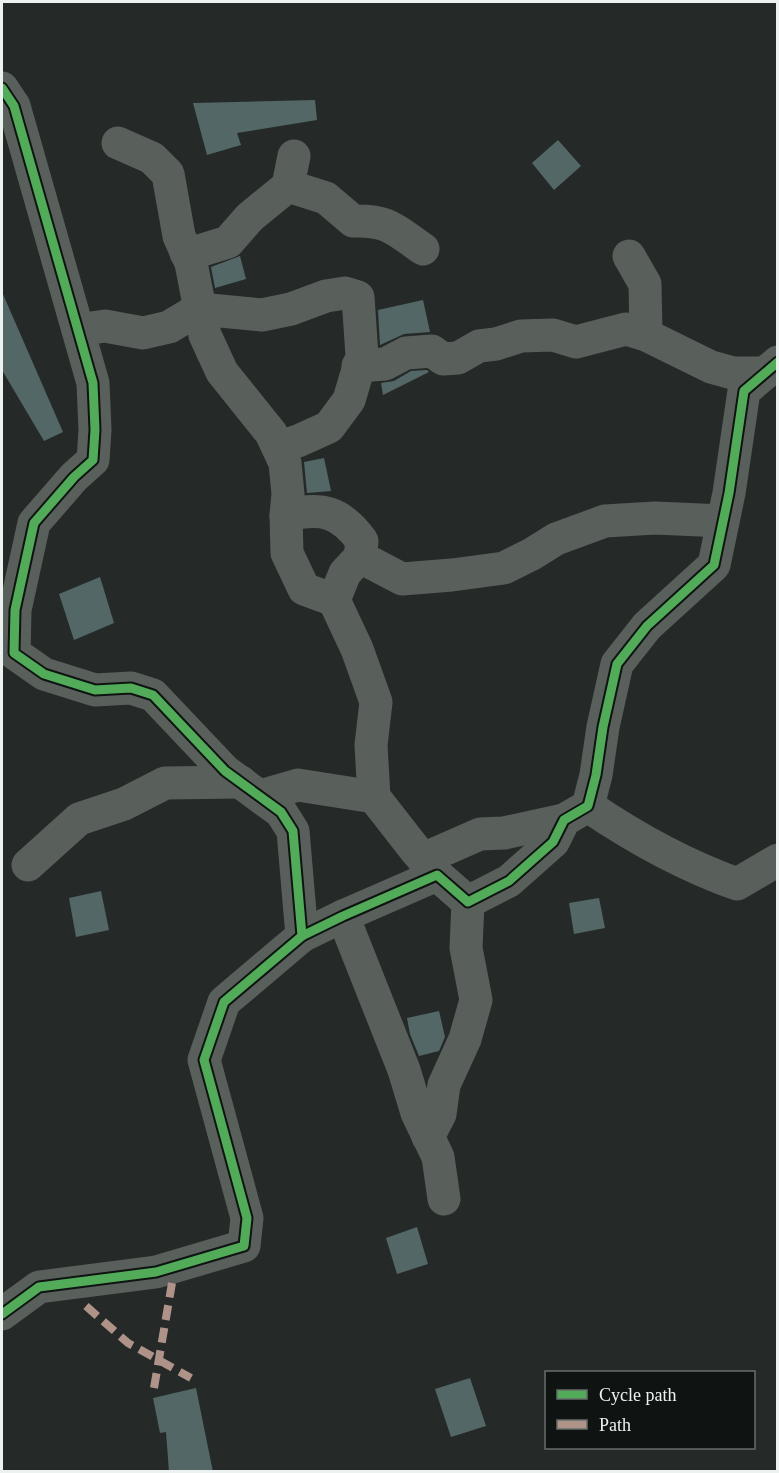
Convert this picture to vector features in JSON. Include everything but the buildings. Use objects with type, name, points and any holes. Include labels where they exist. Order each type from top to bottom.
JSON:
[{"type":"street","points":[[2,88],[14,106],[93,383],[95,430],[93,460],[74,477],[2,564]]},
{"type":"street","points":[[118,143],[152,158],[168,174],[179,236],[191,263],[205,335],[222,372],[271,433],[285,463],[288,494],[287,553],[303,589],[334,600],[357,649],[376,702],[371,745],[374,797],[430,867],[468,902],[466,948],[476,1000],[465,1039],[444,1085],[440,1114],[428,1137]]},
{"type":"street","points":[[186,253],[228,242],[291,171],[353,221],[371,220],[388,224],[423,249]]},
{"type":"street","points":[[629,256],[645,284],[646,335]]},
{"type":"street","points":[[78,330],[105,326],[143,333],[169,327],[199,309],[262,315],[291,309],[326,296],[345,293],[358,297],[362,356],[349,400],[329,426],[298,441],[278,447]]},
{"type":"street","points":[[358,366],[385,364],[406,353],[432,351],[442,359],[458,358],[478,346],[496,344],[521,336],[553,335],[576,342],[626,329],[646,335],[711,367],[734,373],[771,367]]},
{"type":"street","points":[[468,902],[509,881],[553,842],[576,813],[596,775],[603,727],[617,664],[647,626],[714,565],[729,494],[744,391],[771,367]]},
{"type":"street","points":[[286,515],[309,510],[332,515],[350,525],[362,541],[360,557],[345,573],[334,600]]},
{"type":"street","points":[[360,557],[402,579],[452,575],[504,568],[556,539],[605,521],[655,519],[723,521]]},
{"type":"street","points":[[34,523],[15,610],[14,653],[44,674],[95,690],[131,688],[153,695],[225,771],[281,812],[293,831],[302,936]]},
{"type":"street","points":[[28,865],[79,819],[124,804],[165,783],[251,789],[298,785],[374,797]]},
{"type":"street","points":[[2,1314],[39,1287],[156,1272],[244,1246],[247,1218],[204,1060],[224,1002],[302,936],[344,916],[430,867],[480,834],[504,833],[576,813],[622,829],[685,863],[737,884],[777,860]]},
{"type":"street","points":[[344,916],[404,1070],[417,1113],[438,1157],[444,1199]]},
{"type":"marked path","points":[[154,1388],[172,1283]]},
{"type":"marked path","points":[[86,1306],[128,1343],[191,1378]]},
{"type":"cycle path","points":[[2,88],[14,106],[93,383],[95,430],[93,460],[74,477],[34,523],[15,610],[14,653],[44,674],[95,690],[131,688],[153,695],[225,771],[281,812],[293,831],[302,936]]},
{"type":"cycle path","points":[[2,1314],[39,1287],[156,1272],[244,1246],[247,1218],[204,1060],[224,1002],[302,936],[437,875],[468,902],[509,881],[553,842],[564,820],[588,806],[617,664],[647,626],[714,565],[729,493],[744,391],[778,362]]}]
